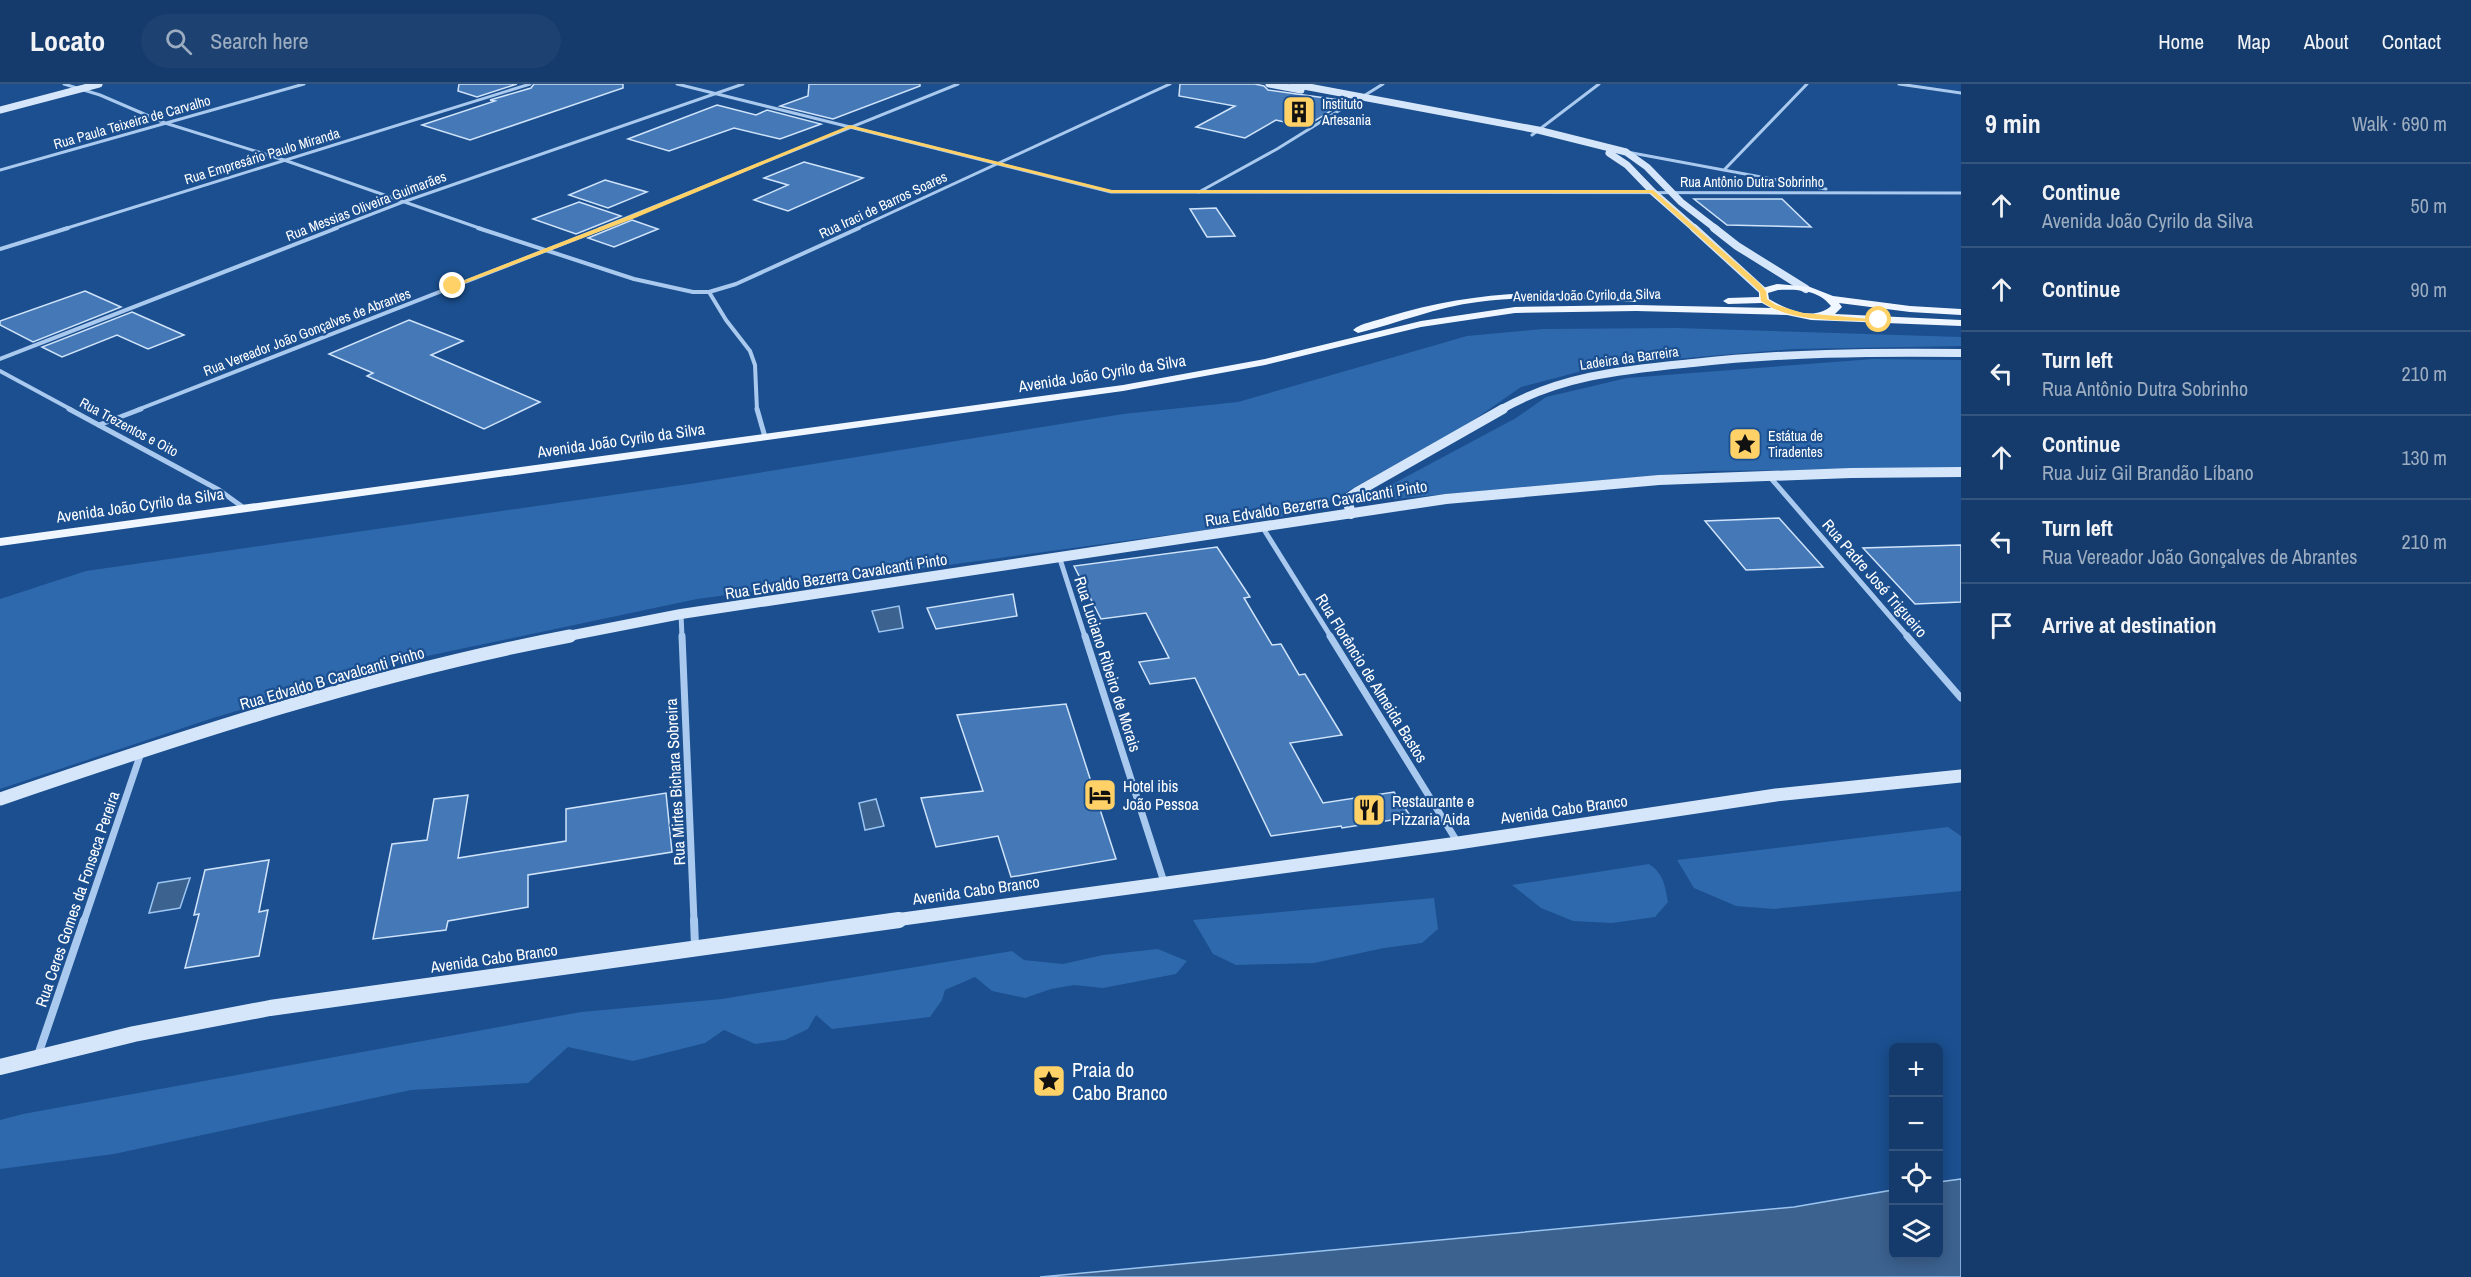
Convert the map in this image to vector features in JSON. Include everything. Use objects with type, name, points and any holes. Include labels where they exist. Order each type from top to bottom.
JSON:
[{"type":"main road","points":[[0,110],[99,84]]},
{"type":"main road","points":[[1269,84],[1605,145],[1626,152],[1647,167],[1670,192],[1754,258],[1806,289]]},
{"type":"main road","points":[[1293,84],[1359,99]]},
{"type":"main road","points":[[1535,132],[1590,146],[1618,157],[1653,192],[1735,264],[1763,296]]},
{"type":"main road","name":"Avenida João Cyrilo da Silva","points":[[1246,366],[1420,311],[1479,299],[1529,296],[1709,301],[1763,296],[1777,287],[1806,289],[1830,299],[1910,309],[1961,312]]},
{"type":"main road","name":"Avenida João Cyrilo da Silva","points":[[1763,296],[1773,307],[1789,312]]},
{"type":"main road","points":[[1816,316],[1836,309],[1837,307],[1830,299]]},
{"type":"main road","name":"Avenida João Cyrilo da Silva","points":[[0,542],[1123,388],[1246,366],[1421,324],[1515,310],[1635,308],[1789,312],[1816,316],[1961,323]]},
{"type":"main road","name":"Ladeira da Barreira","points":[[1351,514],[1347,499],[1367,484],[1394,473],[1530,393],[1566,381],[1606,373],[1704,361],[1829,353],[1961,353]]},
{"type":"main road","name":"Rua Edvaldo Bezerra Cavalcanti Pinto","points":[[681,614],[1446,499],[1659,480],[1961,472]]},
{"type":"main road","name":"Rua Edvaldo B Cavalcanti Pinho","points":[[0,799],[142,750],[415,670],[522,645],[681,614]]},
{"type":"main road","name":"Avenida Cabo Branco","points":[[0,1067],[38,1056],[265,1009],[1164,882],[1458,843],[1776,795],[1961,776]]},
{"type":"street","points":[[64,84],[100,95],[165,123],[284,160],[545,251],[657,285],[693,292],[709,292],[726,320],[750,351],[755,365],[757,411],[765,437]]},
{"type":"street","name":"Rua Paula Teixeira de Carvalho","points":[[0,170],[304,84]]},
{"type":"street","name":"Rua Empresário Paulo Miranda","points":[[0,249],[530,84]]},
{"type":"street","name":"Rua Antônio Dutra Sobrinho","points":[[677,84],[1112,192],[1960,192]]},
{"type":"street","name":"Rua Messias Oliveira Guimarães","points":[[0,359],[403,202],[743,84]]},
{"type":"street","name":"Rua Vereador João Gonçalves de Abrantes","points":[[99,425],[545,251],[958,84]]},
{"type":"street","name":"Rua Iraci de Barros Soares","points":[[709,292],[736,284],[1170,84]]},
{"type":"street","points":[[1199,192],[1277,149],[1383,84]]},
{"type":"street","points":[[1535,132],[1599,84]]},
{"type":"street","points":[[1725,169],[1807,84]]},
{"type":"street","points":[[1899,84],[1961,93]]},
{"type":"street","points":[[1626,152],[1842,192]]},
{"type":"street","name":"Rua Trezentos e Oito","points":[[0,371],[219,490],[244,508]]},
{"type":"street","name":"Rua Padre José Trigueiro","points":[[1768,476],[1961,698]]},
{"type":"street","name":"Rua Florêncio de Almeida Bastos","points":[[1263,528],[1458,843]]},
{"type":"street","name":"Rua Luciano Ribeiro de Morais","points":[[1059,556],[1164,882]]},
{"type":"street","name":"Rua Mirtes Bichara Sobreira","points":[[681,614],[696,949]]},
{"type":"street","name":"Rua Ceres Gomes da Fonseca Pereira","points":[[38,1056],[142,750]]},
{"type":"shaded area","points":[[1677,328],[1961,337],[1961,346],[1793,349],[1605,365],[1521,387],[1465,426],[1312,511],[1205,530],[697,599],[413,659],[213,718],[0,789],[0,599],[86,571],[696,483],[1123,414],[1238,402],[1467,336],[1543,329]]},
{"type":"shaded area","points":[[1873,359],[1961,360],[1961,468],[1706,471],[1359,502],[1516,418],[1546,397],[1627,378]]},
{"type":"shaded area","points":[[899,606],[903,628],[879,632],[872,611]]},
{"type":"shaded area","points":[[876,799],[884,826],[865,830],[859,803]]},
{"type":"shaded area","points":[[1948,827],[1961,836],[1961,891],[1774,909],[1736,906],[1694,888],[1677,860]]},
{"type":"shaded area","points":[[1649,864],[1661,876],[1668,902],[1655,917],[1612,923],[1573,921],[1541,908],[1512,885]]},
{"type":"shaded area","points":[[190,878],[180,908],[149,913],[158,883]]},
{"type":"shaded area","points":[[1434,898],[1438,929],[1422,943],[1384,948],[1314,963],[1236,965],[1213,954],[1193,920]]},
{"type":"shaded area","points":[[1158,949],[1187,961],[1176,974],[1103,988],[1074,985],[1051,989],[1025,998],[992,991],[975,977],[945,990],[942,1000],[930,1017],[832,1029],[816,1015],[808,1029],[785,1040],[755,1044],[724,1030],[705,1043],[633,1061],[568,1047],[528,1083],[411,1090],[114,1154],[0,1169],[0,1120],[23,1114],[581,1012],[722,999],[1012,951],[1024,960],[1063,964],[1103,955]]},
{"type":"shaded area","points":[[1961,1179],[1961,1277],[1040,1277],[1794,1207],[1889,1191],[1889,1259],[1943,1259],[1943,1181]]},
{"type":"building","points":[[459,84],[517,84],[477,97],[458,91]]},
{"type":"building","points":[[534,84],[623,84],[623,88],[470,140],[422,125],[495,101],[490,100],[531,88]]},
{"type":"building","points":[[809,84],[920,84],[920,86],[833,119],[780,106],[808,96]]},
{"type":"building","name":"Instituto Artesania","points":[[1180,84],[1255,84],[1264,86],[1268,90],[1347,101],[1305,127],[1276,120],[1245,138],[1196,127],[1235,106],[1179,96]]},
{"type":"building","points":[[717,105],[756,115],[767,110],[821,124],[780,139],[734,128],[669,151],[628,139]]},
{"type":"building","points":[[804,162],[863,178],[788,211],[754,200],[788,185],[764,178]]},
{"type":"building","points":[[605,180],[647,192],[608,208],[569,195]]},
{"type":"building","points":[[1694,199],[1782,199],[1811,227],[1727,225]]},
{"type":"building","points":[[579,202],[621,216],[576,234],[533,219]]},
{"type":"building","points":[[1216,208],[1235,236],[1207,237],[1190,209]]},
{"type":"building","points":[[632,220],[658,229],[614,247],[588,238]]},
{"type":"building","points":[[85,291],[121,307],[33,342],[0,325],[0,321]]},
{"type":"building","points":[[132,312],[184,335],[148,349],[117,335],[62,357],[42,347]]},
{"type":"building","points":[[409,320],[463,341],[431,355],[540,402],[484,429],[367,376],[373,373],[329,354]]},
{"type":"building","points":[[1779,518],[1823,567],[1746,570],[1705,521]]},
{"type":"building","points":[[1961,545],[1961,602],[1915,604],[1863,548]]},
{"type":"building","points":[[1217,547],[1250,597],[1244,598],[1272,645],[1281,644],[1299,675],[1305,674],[1342,735],[1290,743],[1323,803],[1394,792],[1411,817],[1271,836],[1195,678],[1150,684],[1139,662],[1169,658],[1146,613],[1101,619],[1074,566]]},
{"type":"building","points":[[1013,594],[1017,616],[936,629],[927,608]]},
{"type":"building","points":[[1066,704],[1116,859],[1011,877],[998,836],[936,847],[921,798],[983,791],[957,715]]},
{"type":"building","points":[[666,793],[672,852],[528,875],[528,907],[448,921],[446,930],[373,939],[392,844],[427,840],[434,799],[468,795],[458,858],[566,841],[566,809]]},
{"type":"building","points":[[269,860],[259,912],[268,910],[259,956],[185,968],[199,914],[194,915],[205,870]]},
{"type":"place","name":"Instituto Artesania","points":[[1299,112]]},
{"type":"place","name":"Estátua de Tiradentes","points":[[1745,444]]},
{"type":"place","name":"Hotel ibis João Pessoa","points":[[1100,795]]},
{"type":"place","name":"Restaurante e Pizzaria Aida","points":[[1369,810]]},
{"type":"place","name":"Praia do Cabo Branco","points":[[1049,1081]]},
{"type":"route","points":[[453,286],[633,216],[850,126],[1112,192],[1653,192],[1756,283],[1763,291],[1764,300],[1773,307],[1803,315],[1879,320]]}]
